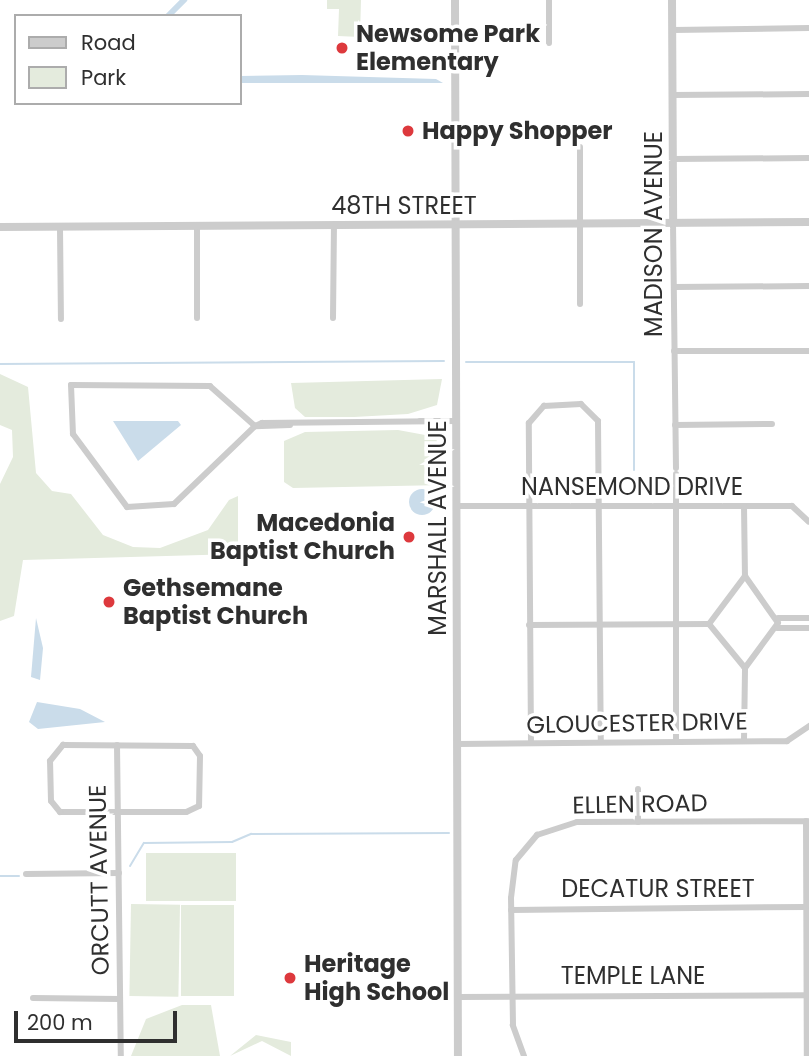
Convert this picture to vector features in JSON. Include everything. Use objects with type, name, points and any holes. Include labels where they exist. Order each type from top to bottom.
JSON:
[{"type":"street","name":"MARSHALL AVENUE","points":[[455,0],[458,1056]]},
{"type":"street","points":[[549,0],[549,43]]},
{"type":"street","name":"MADISON AVENUE","points":[[672,0],[677,741]]},
{"type":"street","points":[[673,30],[809,28]]},
{"type":"street","points":[[673,95],[809,94]]},
{"type":"street","points":[[580,147],[580,304]]},
{"type":"street","points":[[673,159],[809,158]]},
{"type":"street","name":"48TH STREET","points":[[0,227],[809,222]]},
{"type":"street","points":[[333,318],[334,225]]},
{"type":"street","points":[[197,227],[197,318]]},
{"type":"street","points":[[60,228],[61,318]]},
{"type":"street","points":[[674,287],[809,286]]},
{"type":"street","points":[[674,351],[809,351]]},
{"type":"street","points":[[254,426],[210,386],[71,385],[73,434],[127,507],[174,504],[254,426],[457,421]]},
{"type":"street","points":[[531,743],[529,422],[536,411],[590,407],[598,421],[601,742]]},
{"type":"street","points":[[675,425],[772,424]]},
{"type":"street","name":"NANSEMOND DRIVE","points":[[457,506],[792,506],[804,513],[809,522]]},
{"type":"street","points":[[744,506],[745,576],[778,618],[777,628],[745,668],[744,741]]},
{"type":"street","points":[[709,624],[745,576]]},
{"type":"street","points":[[778,618],[809,618]]},
{"type":"street","points":[[529,625],[709,624]]},
{"type":"street","points":[[709,624],[745,668]]},
{"type":"street","points":[[777,628],[809,628]]},
{"type":"street","name":"GLOUCESTER DRIVE","points":[[458,744],[793,740],[809,726]]},
{"type":"street","points":[[117,745],[190,745],[200,763],[196,809],[118,813],[60,812],[51,801],[56,749],[117,745]]},
{"type":"street","name":"ORCUTT AVENUE","points":[[117,745],[121,1056]]},
{"type":"street","points":[[638,789],[638,822]]},
{"type":"street","points":[[807,1056],[808,821]]},
{"type":"street","name":"ELLEN ROAD","points":[[524,1056],[513,1032],[511,910],[514,865],[537,835],[569,823],[808,821]]},
{"type":"street","points":[[26,874],[119,873]]},
{"type":"street","name":"DECATUR STREET","points":[[511,910],[806,908]]},
{"type":"street","name":"TEMPLE LANE","points":[[458,997],[808,995]]},
{"type":"street","points":[[33,998],[120,999]]},
{"type":"green space","points":[[327,0],[361,0],[360,37],[338,36],[339,9],[327,9]]},
{"type":"green space","points":[[0,374],[28,387],[36,473],[52,491],[71,494],[103,535],[133,547],[160,548],[208,530],[229,500],[238,496],[238,554],[23,560],[14,616],[0,621],[0,484],[13,457],[12,430],[0,425]]},
{"type":"green space","points":[[442,379],[437,405],[408,414],[354,417],[305,417],[295,408],[291,383]]},
{"type":"green space","points":[[398,430],[436,437],[445,485],[293,488],[284,482],[284,441],[305,432]]},
{"type":"green space","points":[[146,853],[236,853],[236,901],[146,901]]},
{"type":"green space","points":[[131,904],[180,905],[178,997],[129,996]]},
{"type":"green space","points":[[181,905],[234,905],[234,996],[181,996]]},
{"type":"green space","points":[[182,1005],[211,1005],[220,1056],[131,1056],[146,1019]]},
{"type":"green space","points":[[256,1035],[291,1042],[291,1056],[262,1041],[230,1056]]},
{"type":"water","points":[[242,76],[436,79],[443,83],[242,83]]},
{"type":"water","points":[[113,421],[178,421],[181,425],[138,461]]},
{"type":"water","points":[[422,489],[431,493],[435,502],[431,511],[422,515],[413,511],[409,502],[413,493]]},
{"type":"water","points":[[36,618],[43,648],[40,680],[31,677]]},
{"type":"water","points":[[37,702],[80,709],[105,722],[38,729],[29,722]]},
{"type":"waterway","points":[[170,14],[184,0]]},
{"type":"waterway","points":[[0,364],[444,361]]},
{"type":"waterway","points":[[466,362],[634,362],[634,470]]},
{"type":"waterway","points":[[130,866],[144,843],[232,842],[251,834],[449,833]]},
{"type":"waterway","points":[[0,876],[19,876]]},
{"type":"place","name":"Newsome Park Elementary","points":[[342,48]]},
{"type":"place","name":"Happy Shopper","points":[[408,131]]},
{"type":"place","name":"Macedonia Baptist Church","points":[[409,537]]},
{"type":"place","name":"Gethsemane Baptist Church","points":[[109,602]]},
{"type":"place","name":"Heritage High School","points":[[290,978]]}]
